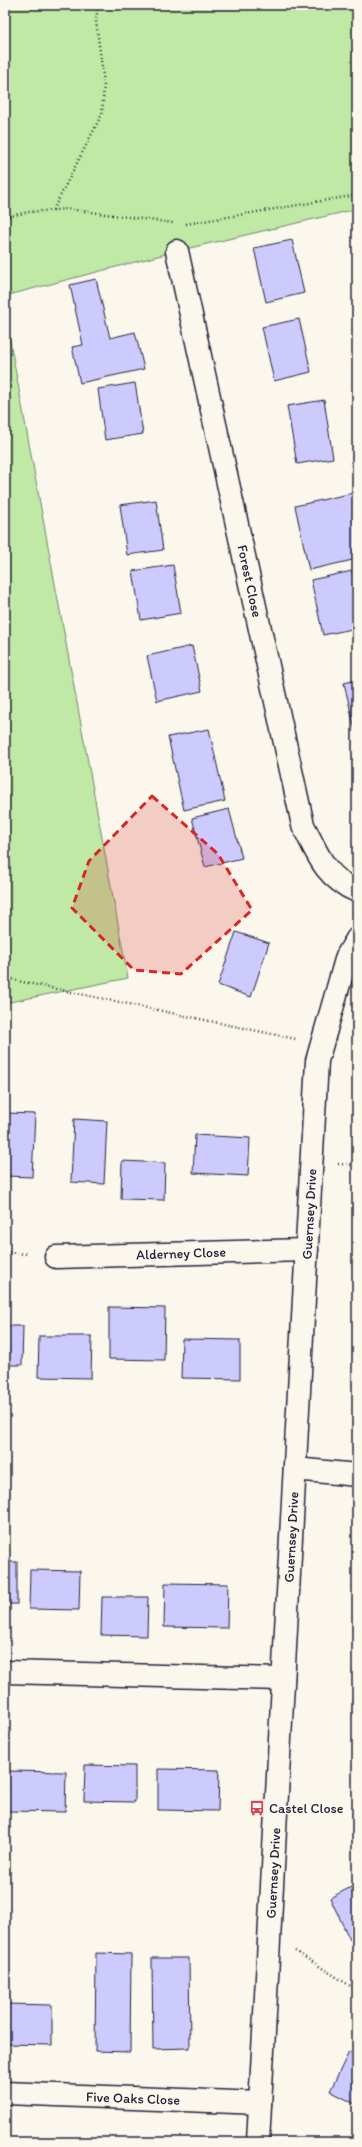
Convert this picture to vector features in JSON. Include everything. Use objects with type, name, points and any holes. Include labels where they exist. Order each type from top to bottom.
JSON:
[{"type":"street","name":"Forest Close","points":[[177,252],[304,825],[320,861],[342,885],[357,891]]},
{"type":"street","name":"Guernsey Drive","points":[[258,2142],[317,1060],[347,956],[357,939]]},
{"type":"street","name":"Alderney Close","points":[[56,1256],[307,1250]]},
{"type":"street","points":[[295,1469],[357,1475]]},
{"type":"street","points":[[5,1672],[283,1679]]},
{"type":"street","name":"Five Oaks Close","points":[[5,2093],[260,2103]]},
{"type":"path","points":[[52,210],[102,114],[104,83],[96,21],[98,5]]},
{"type":"path","points":[[181,224],[357,195]]},
{"type":"path","points":[[5,217],[29,212],[68,209],[175,223]]},
{"type":"path","points":[[5,976],[18,981],[322,1045]]},
{"type":"path","points":[[270,1935],[357,1990]]},
{"type":"highlighted area","points":[[152,796],[218,854],[252,910],[181,974],[134,970],[72,908],[89,861]]},
{"type":"green space","points":[[5,5],[357,5],[357,209],[177,251],[5,296]]},
{"type":"green space","points":[[5,314],[128,978],[5,1003]]},
{"type":"building","points":[[292,240],[304,293],[266,302],[254,248]]},
{"type":"building","points":[[96,279],[110,338],[135,332],[144,369],[80,383],[72,347],[83,345],[70,285]]},
{"type":"building","points":[[299,319],[311,372],[274,381],[262,327]]},
{"type":"building","points":[[135,383],[143,434],[105,440],[98,389]]},
{"type":"building","points":[[324,400],[333,458],[297,464],[287,406]]},
{"type":"building","points":[[353,493],[357,511],[357,559],[309,570],[295,506]]},
{"type":"building","points":[[156,500],[163,550],[127,555],[120,505]]},
{"type":"building","points":[[173,565],[181,613],[141,620],[133,571]]},
{"type":"building","points":[[352,571],[357,592],[357,628],[323,635],[311,580]]},
{"type":"building","points":[[192,646],[202,691],[157,701],[147,656]]},
{"type":"building","points":[[357,680],[357,734],[356,734],[344,683]]},
{"type":"building","points":[[209,729],[225,801],[184,810],[168,737]]},
{"type":"building","points":[[229,809],[242,858],[205,867],[192,818]]},
{"type":"building","points":[[236,932],[269,943],[251,997],[218,985]]},
{"type":"building","points":[[5,1113],[35,1114],[32,1177],[5,1176]]},
{"type":"building","points":[[74,1119],[107,1121],[104,1184],[71,1182]]},
{"type":"building","points":[[195,1135],[250,1138],[248,1176],[193,1173]]},
{"type":"building","points":[[122,1161],[165,1163],[164,1200],[121,1199]]},
{"type":"building","points":[[109,1307],[165,1308],[164,1360],[109,1359]]},
{"type":"building","points":[[5,1326],[23,1326],[22,1365],[5,1365]]},
{"type":"building","points":[[39,1336],[92,1336],[91,1378],[38,1377]]},
{"type":"building","points":[[182,1339],[240,1340],[240,1379],[181,1378]]},
{"type":"building","points":[[5,1562],[17,1562],[17,1604],[5,1604]]},
{"type":"building","points":[[30,1570],[80,1571],[79,1610],[29,1609]]},
{"type":"building","points":[[165,1583],[228,1584],[227,1628],[164,1627]]},
{"type":"building","points":[[102,1597],[148,1597],[147,1636],[101,1635]]},
{"type":"building","points":[[85,1765],[135,1766],[135,1802],[84,1801]]},
{"type":"building","points":[[158,1769],[219,1770],[218,1811],[158,1810]]},
{"type":"building","points":[[8,1771],[66,1772],[65,1812],[7,1811]]},
{"type":"building","points":[[357,1884],[357,1936],[350,1940],[330,1898]]},
{"type":"building","points":[[96,1953],[131,1954],[130,2052],[95,2051]]},
{"type":"building","points":[[152,1958],[189,1958],[190,2048],[153,2049]]},
{"type":"building","points":[[5,2004],[52,2005],[52,2045],[5,2044]]},
{"type":"building","points":[[349,2052],[357,2056],[357,2105],[330,2091]]},
{"type":"place","name":"Castel Close","points":[[257,1808]]}]
